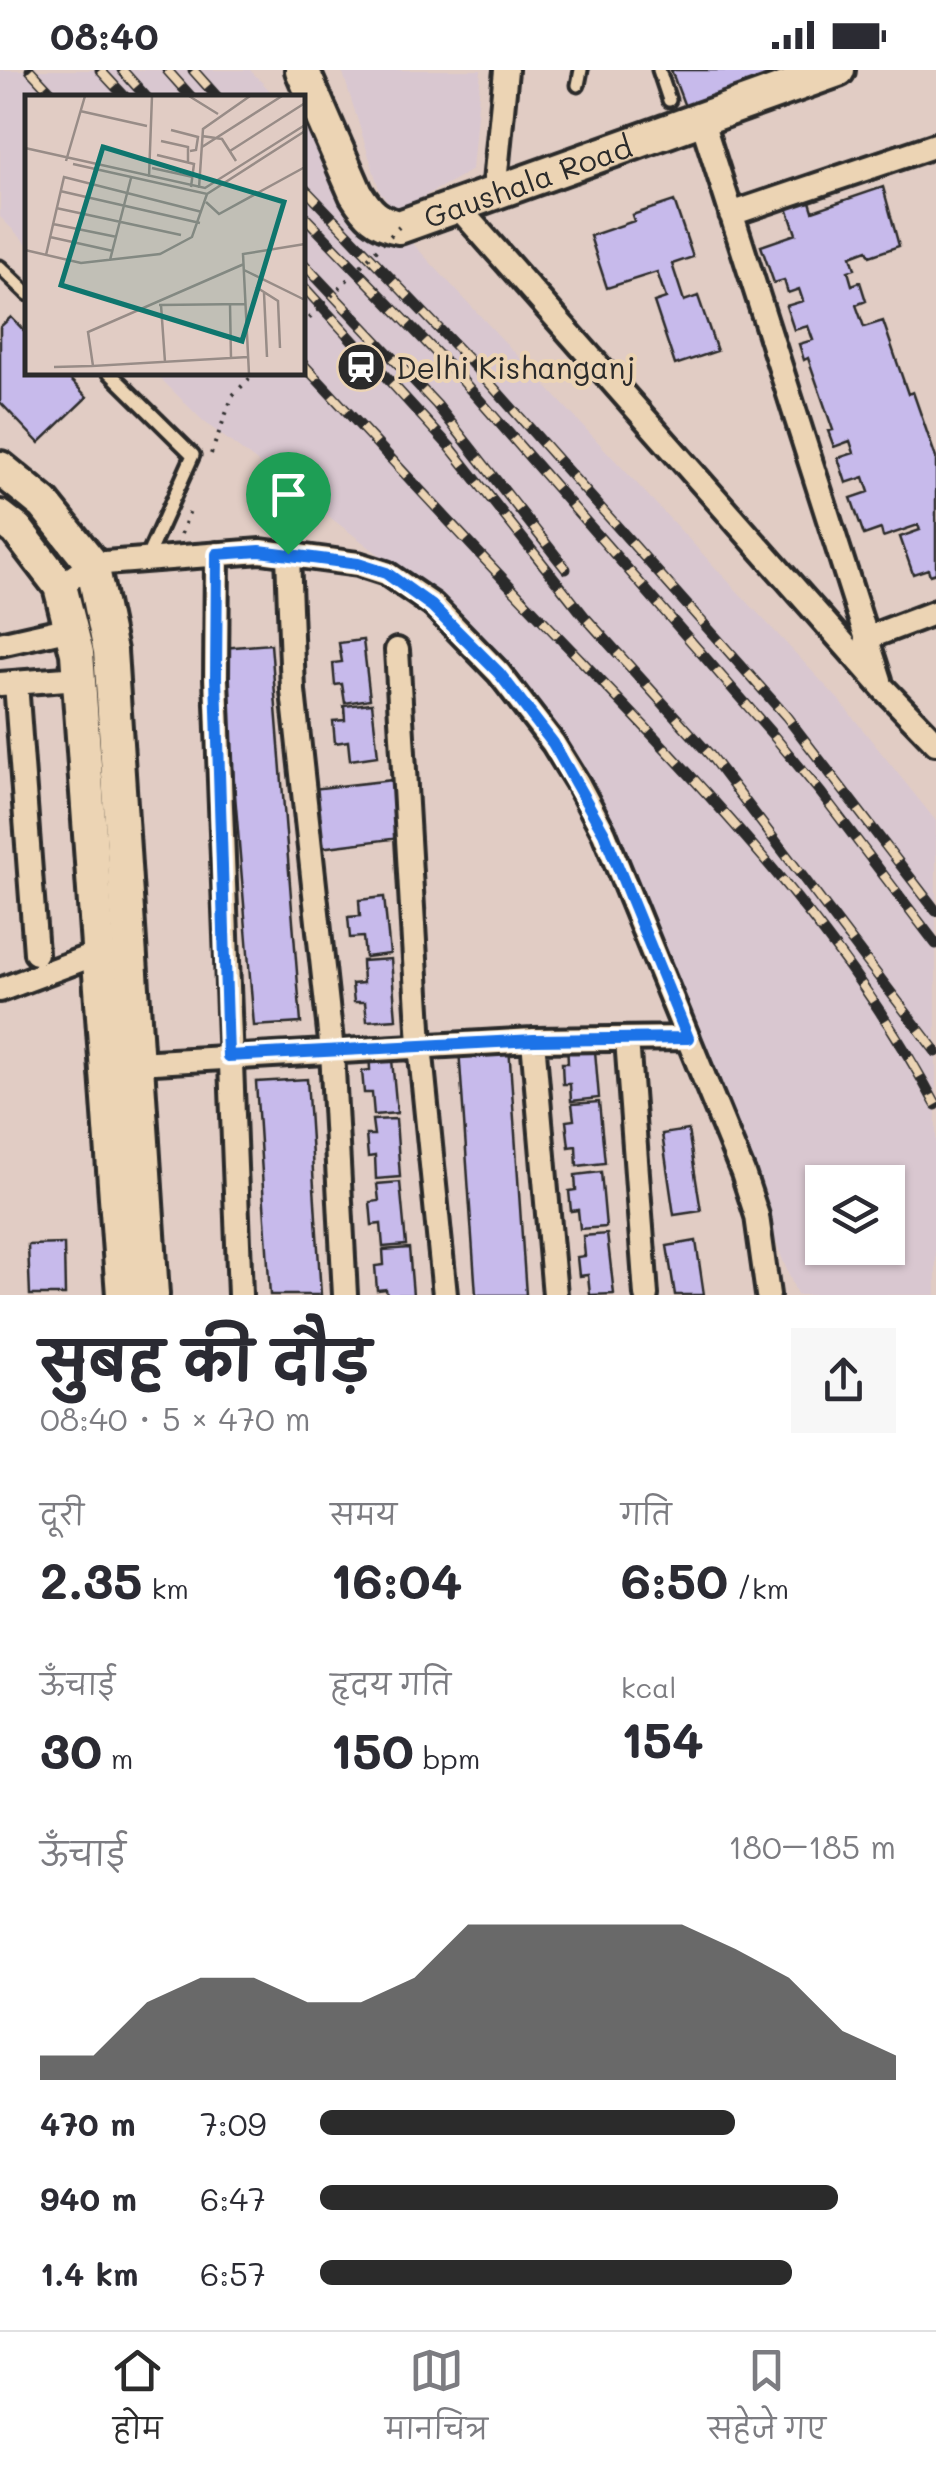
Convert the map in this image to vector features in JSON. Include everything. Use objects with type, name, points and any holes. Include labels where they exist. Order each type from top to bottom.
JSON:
[{"type":"street","name":"Gaushala Road","points":[[302,70],[356,194],[368,213],[382,224],[399,227],[838,70]]},
{"type":"street","points":[[494,192],[506,70]]},
{"type":"street","points":[[701,118],[883,688]]},
{"type":"street","points":[[731,214],[936,145]]},
{"type":"street","points":[[456,206],[936,743]]},
{"type":"street","points":[[0,468],[44,504],[92,564],[110,652],[152,1295]]},
{"type":"street","points":[[0,517],[17,530],[60,586],[79,678],[123,1295]]},
{"type":"street","points":[[60,586],[92,564],[148,557],[260,551],[358,564],[386,573],[432,606],[499,673],[553,743],[604,833],[758,1216],[768,1295]]},
{"type":"street","points":[[217,554],[216,678],[240,1295]]},
{"type":"street","points":[[288,554],[292,691],[332,1051],[345,1295]]},
{"type":"street","points":[[867,638],[936,612]]},
{"type":"street","points":[[0,644],[71,628]]},
{"type":"street","points":[[396,650],[420,1045],[446,1295]]},
{"type":"street","points":[[36,953],[8,684],[79,678]]},
{"type":"street","points":[[0,990],[98,954]]},
{"type":"street","points":[[137,1063],[420,1045],[688,1038]]},
{"type":"street","points":[[627,1039],[646,1295]]},
{"type":"street","points":[[534,1040],[555,1295]]},
{"type":"lane","points":[[578,85],[581,70]]},
{"type":"lane","points":[[659,70],[669,100]]},
{"type":"lane","points":[[0,267],[25,291]]},
{"type":"lane","points":[[112,375],[193,454],[148,557]]},
{"type":"path","points":[[305,323],[399,227]]},
{"type":"path","points":[[234,395],[253,375]]},
{"type":"shaded area","points":[[0,70],[250,70],[274,95],[25,95],[25,242],[0,217]]},
{"type":"shaded area","points":[[342,70],[481,70],[472,170],[396,212],[380,192]]},
{"type":"shaded area","points":[[305,128],[839,700],[936,821],[936,1295],[797,1295],[583,762],[460,616],[203,421],[157,375],[305,375]]},
{"type":"building","points":[[671,70],[821,70],[690,120]]},
{"type":"building","points":[[883,187],[899,246],[870,256],[867,250],[851,256],[855,269],[848,271],[852,285],[860,282],[866,301],[856,305],[864,327],[883,321],[908,394],[913,392],[936,458],[936,573],[930,575],[928,569],[913,574],[900,537],[920,530],[918,525],[883,537],[881,529],[864,535],[851,498],[869,492],[864,477],[846,483],[838,458],[854,453],[850,441],[834,447],[828,431],[833,430],[808,358],[804,360],[799,344],[813,340],[808,326],[794,330],[786,306],[803,301],[799,289],[788,293],[784,280],[774,283],[761,246],[796,234],[784,199],[807,192],[813,211]]},
{"type":"building","points":[[674,201],[693,257],[672,264],[684,301],[698,296],[717,351],[675,365],[654,302],[666,298],[657,272],[607,288],[590,236],[634,221],[632,215]]},
{"type":"building","points":[[11,317],[25,332],[25,375],[66,375],[87,397],[39,443],[0,402],[0,327]]},
{"type":"building","points":[[363,640],[370,699],[345,703],[342,684],[335,685],[333,663],[342,662],[339,643]]},
{"type":"building","points":[[271,644],[301,1023],[254,1026],[223,648]]},
{"type":"building","points":[[372,703],[378,756],[350,760],[348,741],[335,743],[333,721],[345,720],[344,706]]},
{"type":"building","points":[[393,780],[400,838],[319,848],[312,789]]},
{"type":"building","points":[[384,897],[390,954],[365,957],[363,937],[350,938],[348,917],[360,916],[359,900]]},
{"type":"building","points":[[391,959],[396,1019],[367,1021],[365,1002],[354,1002],[352,984],[363,983],[362,961]]},
{"type":"building","points":[[594,1039],[599,1098],[571,1101],[570,1084],[563,1084],[562,1063],[568,1063],[567,1041]]},
{"type":"building","points":[[509,1046],[526,1295],[476,1295],[459,1049]]},
{"type":"building","points":[[391,1049],[397,1113],[374,1115],[372,1093],[364,1093],[362,1071],[370,1070],[369,1051]]},
{"type":"building","points":[[307,1079],[321,1295],[270,1295],[256,1082]]},
{"type":"building","points":[[599,1102],[605,1163],[577,1166],[576,1146],[569,1147],[566,1121],[574,1120],[572,1104]]},
{"type":"building","points":[[396,1119],[400,1177],[376,1179],[375,1156],[368,1157],[366,1135],[374,1135],[372,1120]]},
{"type":"building","points":[[688,1130],[701,1211],[674,1215],[662,1134]]},
{"type":"building","points":[[601,1172],[606,1227],[580,1229],[578,1210],[571,1211],[569,1191],[576,1190],[575,1175]]},
{"type":"building","points":[[400,1182],[406,1245],[383,1247],[381,1224],[372,1225],[370,1202],[379,1201],[377,1184]]},
{"type":"building","points":[[607,1234],[614,1294],[590,1295],[588,1275],[579,1276],[577,1257],[585,1256],[583,1236]]},
{"type":"building","points":[[696,1241],[704,1295],[675,1295],[667,1246]]},
{"type":"building","points":[[64,1244],[65,1295],[30,1295],[28,1245]]},
{"type":"building","points":[[409,1248],[413,1295],[387,1295],[386,1289],[377,1290],[375,1266],[384,1265],[383,1250]]},
{"type":"railway","points":[[30,70],[53,95]]},
{"type":"railway","points":[[100,70],[123,95]]},
{"type":"railway","points":[[122,70],[144,95]]},
{"type":"railway","points":[[167,70],[189,95]]},
{"type":"railway","points":[[193,70],[215,95]]},
{"type":"railway","points":[[305,189],[469,360],[786,716],[936,911]]},
{"type":"railway","points":[[305,217],[455,372],[773,735],[936,944]]},
{"type":"railway","points":[[305,265],[437,405],[566,569]]},
{"type":"railway","points":[[305,288],[450,447],[584,616],[710,755],[936,1052]]},
{"type":"railway","points":[[305,366],[760,854],[855,975],[936,1105]]},
{"type":"place","name":"Delhi Kishanganj","points":[[361,367]]},
{"type":"route","points":[[217,554],[288,554],[358,564],[386,573],[432,606],[499,673],[553,743],[604,833],[688,1038],[534,1040],[228,1056],[216,678],[217,554]]}]
